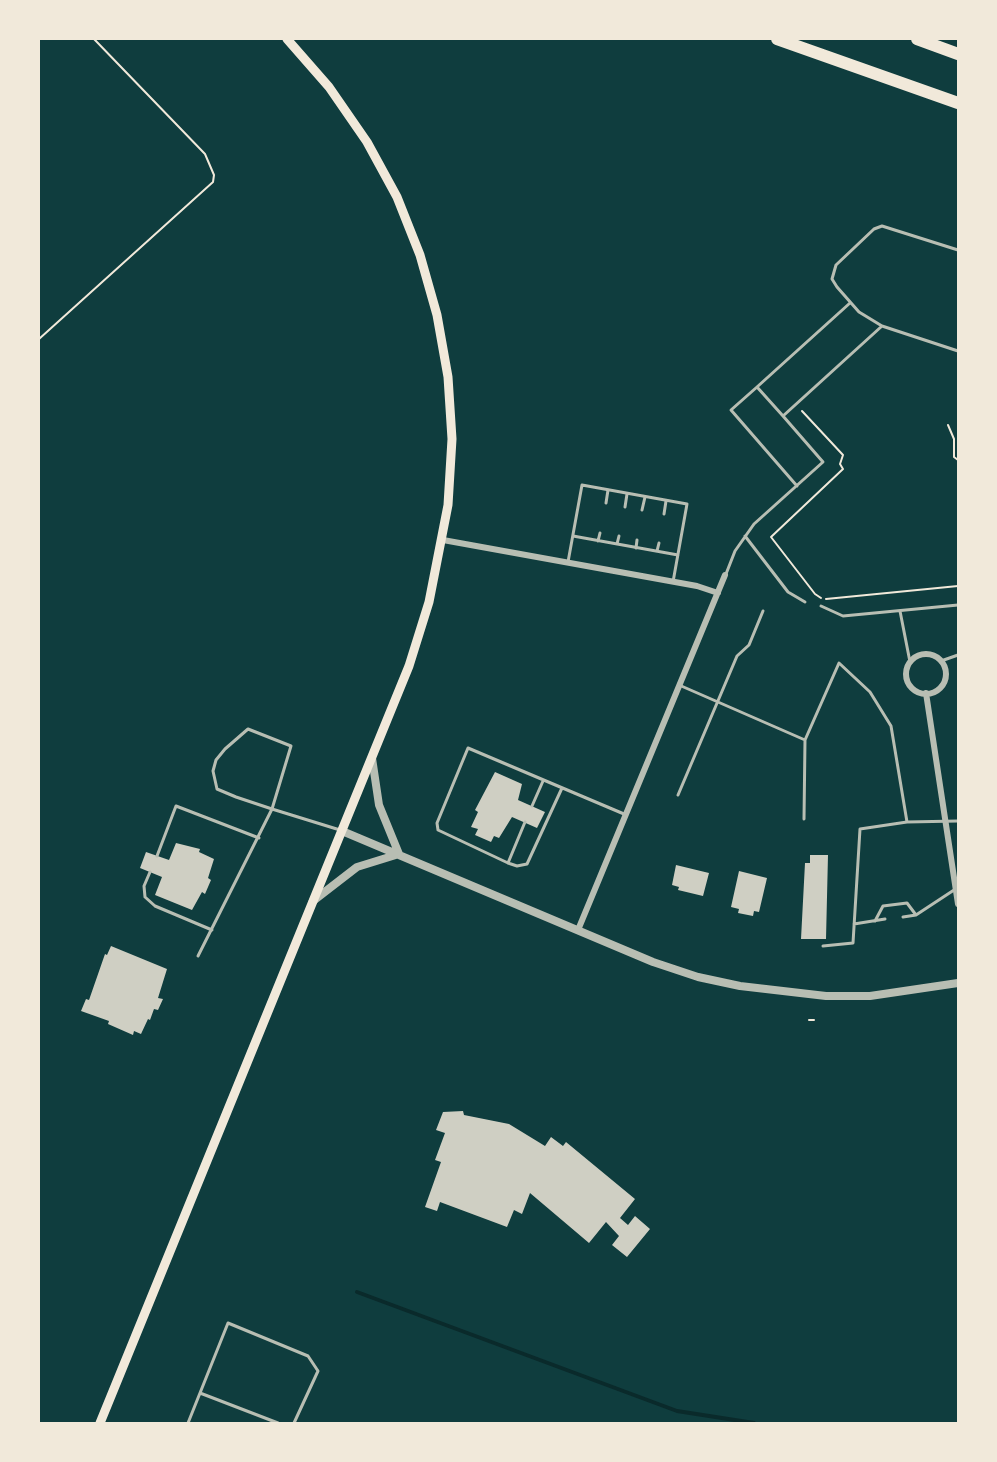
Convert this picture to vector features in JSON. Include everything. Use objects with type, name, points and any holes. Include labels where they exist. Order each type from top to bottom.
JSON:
[{"type":"highway","points":[[777,39],[958,103]]},
{"type":"highway","points":[[917,39],[958,54]]},
{"type":"main road","points":[[100,1423],[342,831],[420,633],[443,540],[452,470],[451,408],[443,346],[429,285],[405,216],[367,142],[329,87],[287,39]]},
{"type":"street","points":[[443,540],[673,582],[718,593]]},
{"type":"street","points":[[578,930],[624,814],[725,575]]},
{"type":"street","points":[[926,654],[941,661],[945,669],[944,682],[935,691],[926,693],[916,691],[907,682],[906,668],[910,662],[926,654]]},
{"type":"street","points":[[926,693],[958,904]]},
{"type":"street","points":[[371,756],[379,805],[399,854]]},
{"type":"street","points":[[342,831],[653,962],[698,977],[740,986],[808,995],[870,996],[958,983]]},
{"type":"street","points":[[312,902],[357,867],[399,854]]},
{"type":"lane","points":[[958,250],[882,226],[874,229],[832,272],[832,279],[850,303],[869,320],[958,351]]},
{"type":"lane","points":[[797,486],[731,410],[850,303]]},
{"type":"lane","points":[[783,416],[882,326]]},
{"type":"lane","points":[[725,575],[735,551],[754,524],[823,462],[757,387]]},
{"type":"lane","points":[[568,562],[582,484],[687,504],[673,582]]},
{"type":"lane","points":[[606,503],[608,489]]},
{"type":"lane","points":[[625,507],[627,493]]},
{"type":"lane","points":[[642,510],[645,496]]},
{"type":"lane","points":[[664,514],[666,500]]},
{"type":"lane","points":[[598,541],[600,533]]},
{"type":"lane","points":[[573,536],[678,555]]},
{"type":"lane","points":[[617,544],[619,536]]},
{"type":"lane","points":[[746,536],[788,592],[805,602]]},
{"type":"lane","points":[[636,548],[638,540]]},
{"type":"lane","points":[[657,551],[659,543]]},
{"type":"lane","points":[[821,606],[843,616],[958,605]]},
{"type":"lane","points":[[678,795],[716,701],[737,656],[749,645],[763,611]]},
{"type":"lane","points":[[900,611],[910,662]]},
{"type":"lane","points":[[941,661],[958,655]]},
{"type":"lane","points":[[804,819],[805,740],[839,663],[870,692],[891,726],[907,822]]},
{"type":"lane","points":[[678,685],[805,740]]},
{"type":"lane","points":[[198,956],[259,838],[272,808],[291,746],[248,729],[216,760],[213,780],[217,789],[272,808],[342,831]]},
{"type":"lane","points":[[562,788],[527,864],[517,866],[508,863],[438,830],[436,823],[468,748],[624,814]]},
{"type":"lane","points":[[532,806],[543,781]]},
{"type":"lane","points":[[157,856],[176,806],[259,838]]},
{"type":"lane","points":[[824,945],[853,943],[860,829],[907,822],[958,821]]},
{"type":"lane","points":[[508,863],[525,822]]},
{"type":"lane","points":[[150,872],[144,886],[145,897],[155,906],[212,930]]},
{"type":"lane","points":[[903,917],[916,915],[955,889]]},
{"type":"lane","points":[[875,921],[883,906],[907,903],[916,915]]},
{"type":"lane","points":[[854,924],[885,919]]},
{"type":"lane","points":[[188,1423],[228,1323],[308,1356],[318,1371],[294,1423]]},
{"type":"lane","points":[[200,1393],[278,1423]]},
{"type":"path","points":[[39,339],[213,182],[214,175],[205,154],[94,39]]},
{"type":"path","points":[[796,405],[843,455],[840,464],[843,469],[771,537],[815,594],[828,599],[958,586]]},
{"type":"path","points":[[948,425],[954,439],[954,458],[958,460]]},
{"type":"path","points":[[809,1020],[814,1020]]},
{"type":"building","points":[[495,772],[522,784],[518,800],[545,812],[537,828],[512,817],[499,838],[494,836],[491,842],[475,835],[478,829],[471,827],[478,812],[475,810]]},
{"type":"building","points":[[176,843],[200,849],[199,852],[214,859],[208,878],[211,880],[205,894],[202,892],[192,910],[155,895],[162,877],[140,868],[146,852],[169,860]]},
{"type":"building","points":[[810,855],[828,855],[826,939],[801,939],[805,863],[810,863]]},
{"type":"building","points":[[676,865],[709,873],[703,896],[678,890],[679,887],[672,885]]},
{"type":"building","points":[[739,871],[767,878],[759,912],[754,911],[753,916],[738,913],[739,909],[731,907]]},
{"type":"building","points":[[111,946],[167,969],[158,998],[163,999],[158,1010],[154,1009],[141,1034],[134,1031],[133,1035],[108,1024],[109,1021],[81,1011],[86,999],[89,1000],[105,954],[107,955]]},
{"type":"building","points":[[463,1111],[464,1115],[509,1124],[545,1146],[551,1137],[563,1146],[566,1142],[635,1199],[620,1218],[628,1225],[635,1216],[650,1229],[627,1257],[612,1245],[619,1236],[606,1222],[589,1243],[530,1193],[522,1214],[514,1210],[507,1227],[440,1202],[437,1211],[425,1207],[441,1162],[435,1160],[445,1133],[436,1130],[443,1112]]},
{"type":"waterway","points":[[357,1292],[677,1411],[754,1423]]}]
